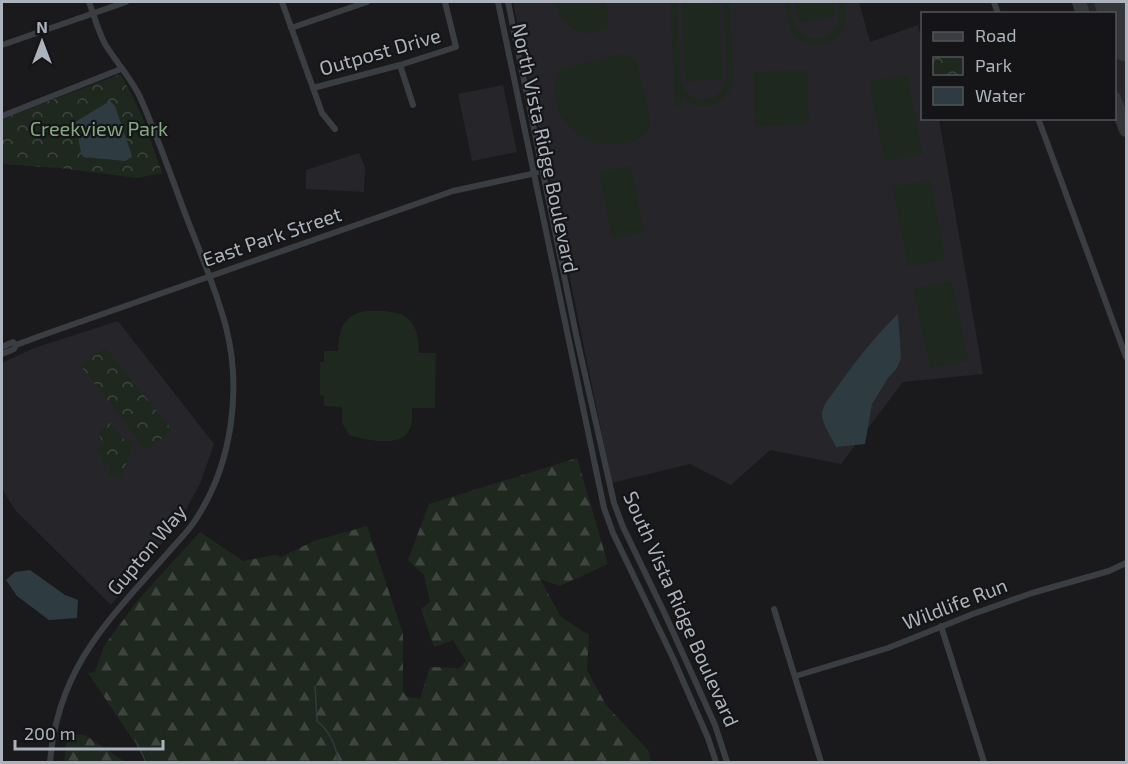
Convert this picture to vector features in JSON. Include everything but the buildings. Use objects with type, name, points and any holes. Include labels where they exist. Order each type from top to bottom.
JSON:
[{"type":"street","name":"Gupton Way","points":[[50,762],[55,725],[60,708],[82,657],[107,622],[195,520],[214,485],[226,450],[232,413],[231,361],[223,316],[139,96],[104,42],[89,2]]},
{"type":"street","points":[[2,45],[126,2]]},
{"type":"street","points":[[282,2],[322,113],[335,129]]},
{"type":"street","points":[[291,28],[367,2]]},
{"type":"street","name":"Outpost Drive","points":[[314,88],[456,47],[445,2]]},
{"type":"street","name":"North Vista Ridge Boulevard","points":[[498,2],[560,300]]},
{"type":"street","name":"North Vista Ridge Boulevard","points":[[508,2],[567,292]]},
{"type":"street","points":[[400,65],[413,105]]},
{"type":"street","points":[[2,116],[122,69]]},
{"type":"street","points":[[1039,120],[1126,357]]},
{"type":"street","name":"East Park Street","points":[[2,354],[14,349],[16,345],[453,191],[543,171]]},
{"type":"street","name":"South Vista Ridge Boulevard","points":[[567,292],[614,503],[715,725],[727,762]]},
{"type":"street","name":"South Vista Ridge Boulevard","points":[[560,300],[604,508],[613,533],[691,697],[716,762]]},
{"type":"street","name":"East Park Street","points":[[2,347],[12,342],[16,345]]},
{"type":"street","name":"Wildlife Run","points":[[796,676],[880,651],[1032,593],[1109,571],[1126,563]]},
{"type":"street","points":[[774,609],[821,762]]},
{"type":"street","points":[[941,626],[984,762]]},
{"type":"shaded area","points":[[513,2],[859,2],[870,42],[918,25],[921,39],[921,120],[939,120],[983,374],[903,382],[841,464],[770,450],[731,485],[690,464],[612,483]]},
{"type":"shaded area","points":[[1079,2],[1126,2],[1126,135],[1116,104],[1116,12],[1083,12]]},
{"type":"shaded area","points":[[503,85],[517,152],[472,161],[458,94]]},
{"type":"shaded area","points":[[359,153],[365,167],[364,192],[306,189],[306,170]]},
{"type":"shaded area","points":[[118,321],[214,444],[200,484],[178,524],[111,605],[15,510],[2,489],[2,363],[34,348]]},
{"type":"green space","points":[[555,2],[605,2],[610,27],[592,33],[579,31],[563,20]]},
{"type":"green space","points":[[670,2],[677,2],[681,85],[690,96],[701,100],[714,97],[724,88],[727,75],[723,2],[730,2],[733,78],[730,90],[720,102],[708,106],[693,105],[681,97],[681,106],[675,107]]},
{"type":"green space","points":[[682,2],[719,2],[722,80],[685,81]]},
{"type":"green space","points":[[784,2],[789,2],[797,29],[802,34],[815,39],[827,36],[837,27],[840,16],[837,2],[843,2],[845,19],[841,32],[829,42],[806,43],[794,34],[790,27]]},
{"type":"green space","points":[[794,2],[833,2],[836,15],[799,23]]},
{"type":"green space","points":[[624,53],[637,62],[651,125],[642,136],[630,142],[604,144],[589,141],[577,134],[559,112],[555,99],[555,84],[559,69]]},
{"type":"green space","points":[[807,70],[809,124],[755,126],[753,72]]},
{"type":"green space","points":[[907,74],[923,154],[885,162],[869,82]]},
{"type":"green space","name":"Creekview Park","points":[[121,75],[143,119],[162,173],[137,178],[60,168],[2,164],[2,119]]},
{"type":"green space","points":[[631,166],[644,232],[612,239],[599,172]]},
{"type":"green space","points":[[930,180],[946,259],[908,267],[892,187]]},
{"type":"green space","points":[[952,281],[968,361],[930,368],[913,289]]},
{"type":"green space","points":[[365,311],[397,313],[405,317],[415,329],[419,353],[436,353],[435,408],[412,408],[410,429],[403,437],[396,440],[380,441],[349,435],[342,423],[342,407],[324,406],[324,396],[320,395],[320,362],[324,362],[324,351],[338,351],[343,325],[351,316]]},
{"type":"green space","points":[[105,347],[172,430],[146,451],[81,366]]},
{"type":"green space","points":[[110,423],[122,438],[131,441],[133,446],[121,477],[108,475],[109,463],[100,462],[102,458],[96,449],[104,443],[97,433]]},
{"type":"green space","points":[[577,458],[608,564],[560,586],[540,579],[561,617],[589,635],[587,670],[606,705],[648,750],[651,762],[148,762],[88,673],[95,672],[104,646],[138,600],[200,532],[243,561],[275,555],[281,557],[314,541],[367,526],[403,634],[403,692],[406,696],[420,699],[430,667],[459,668],[466,661],[453,640],[434,647],[421,609],[430,602],[424,575],[408,560],[429,504]]},
{"type":"green space","points":[[72,734],[85,735],[125,762],[64,762],[67,738]]},
{"type":"water","points":[[110,101],[115,106],[132,157],[125,161],[83,157],[75,122]]},
{"type":"water","points":[[898,314],[901,358],[897,368],[872,404],[865,444],[836,447],[823,421],[824,406],[865,350]]},
{"type":"water","points":[[30,570],[65,595],[78,600],[77,618],[49,620],[17,596],[6,580],[15,572]]},
{"type":"waterway","points":[[315,686],[317,721],[332,739],[338,762]]},
{"type":"waterway","points":[[135,740],[146,762]]},
{"type":"taxiway","points":[[1079,2],[1082,12]]},
{"type":"taxiway","points":[[1116,103],[1126,130]]},
{"type":"runway","points":[[1111,2],[1114,12]]},
{"type":"runway","points":[[1116,16],[1126,45]]}]
